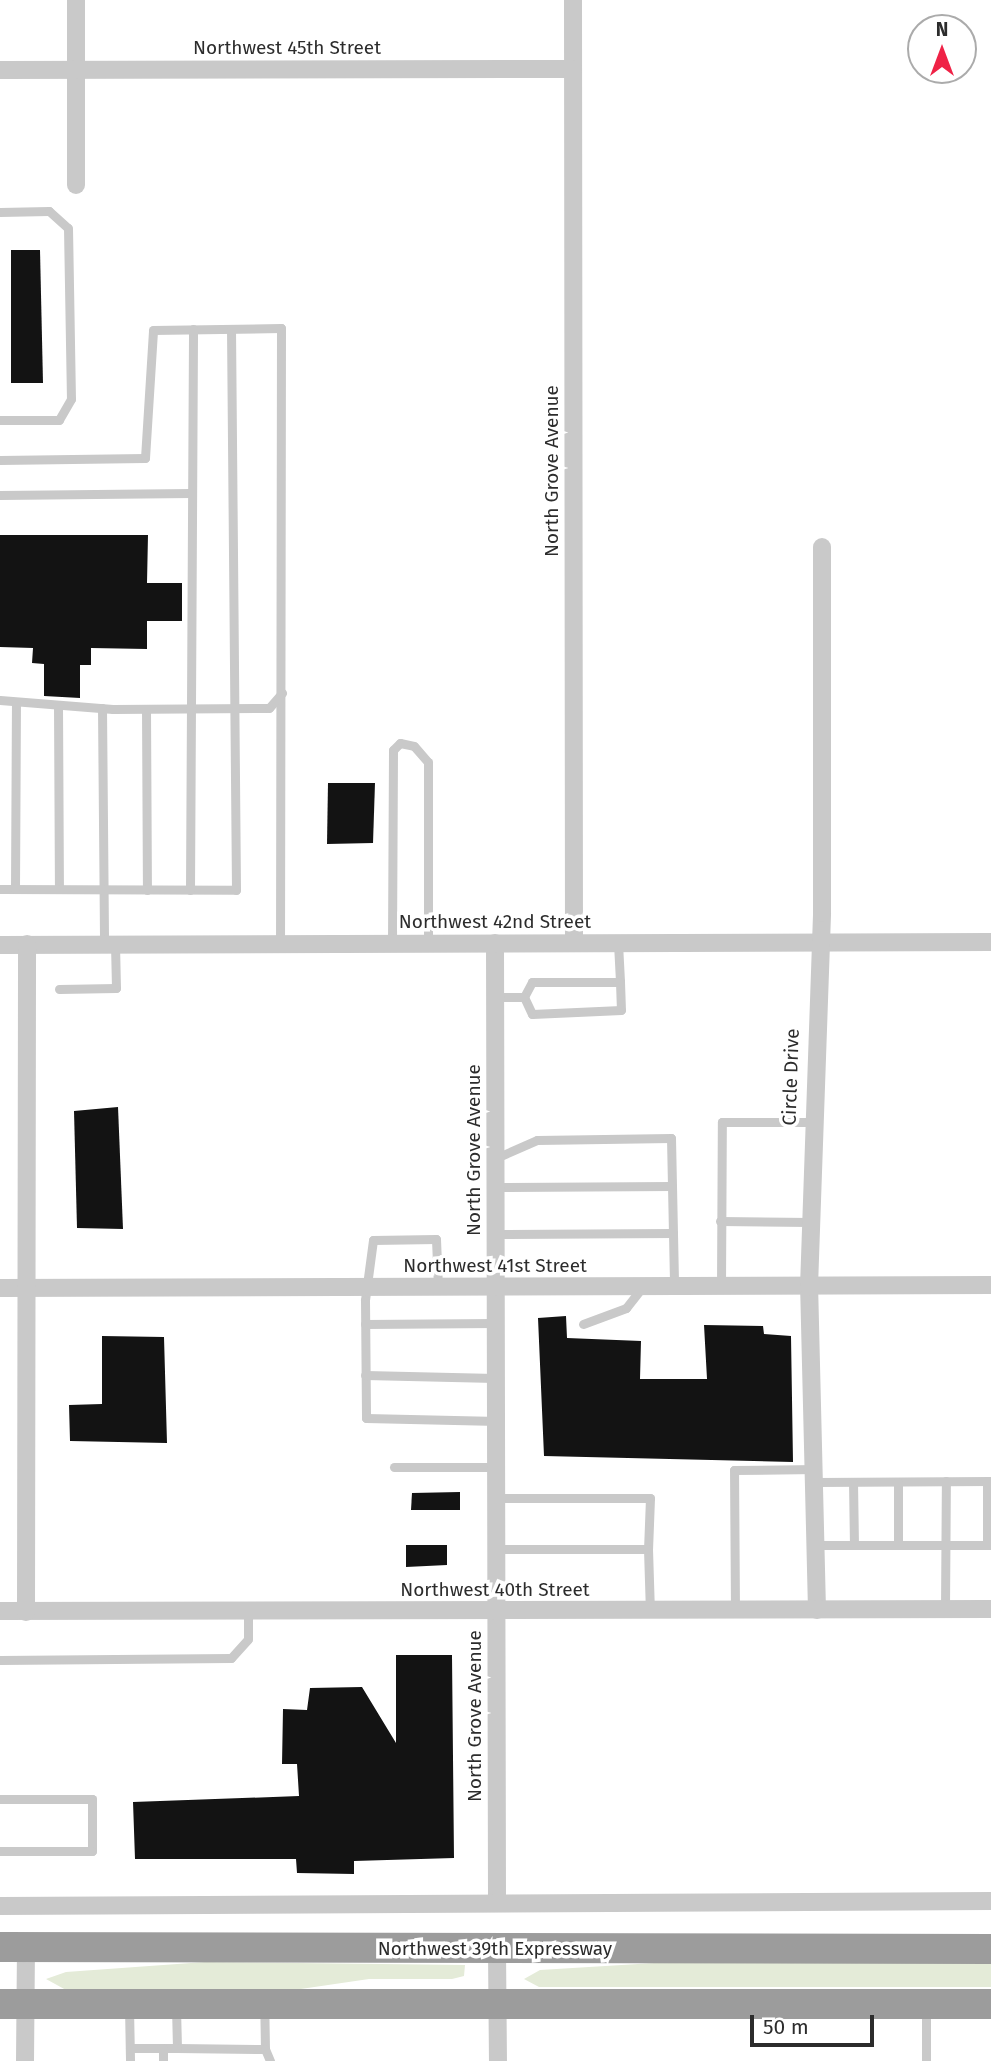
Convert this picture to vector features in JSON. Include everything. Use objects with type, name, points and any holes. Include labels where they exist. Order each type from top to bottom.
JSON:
[{"type":"highway","name":"Northwest 39th Expressway","points":[[13,1947],[991,1949]]},
{"type":"highway","points":[[12,2004],[991,2004]]},
{"type":"street","points":[[76,0],[76,185]]},
{"type":"street","name":"North Grove Avenue","points":[[573,0],[574,943]]},
{"type":"street","name":"Northwest 45th Street","points":[[0,70],[573,69]]},
{"type":"street","name":"Circle Drive","points":[[817,1609],[816,1476],[809,1287],[811,1122],[819,943],[822,547]]},
{"type":"street","name":"Northwest 42nd Street","points":[[0,945],[991,942]]},
{"type":"street","name":"North Grove Avenue","points":[[495,943],[495,1378],[500,1421],[496,1467],[497,1902]]},
{"type":"street","points":[[26,1612],[27,944]]},
{"type":"street","name":"Northwest 41st Street","points":[[0,1289],[674,1285],[721,1289],[991,1285]]},
{"type":"street","name":"Northwest 40th Street","points":[[0,1611],[991,1609]]},
{"type":"street","points":[[0,1906],[991,1902]]},
{"type":"street","points":[[13,1947],[12,2004],[25,2061]]},
{"type":"street","points":[[498,1950],[498,2061]]},
{"type":"lane","points":[[0,212],[49,211],[68,228],[71,399],[59,420],[0,420]]},
{"type":"lane","points":[[0,889],[236,890],[231,328]]},
{"type":"lane","points":[[0,460],[145,458],[148,338],[153,330],[281,328],[280,943]]},
{"type":"lane","points":[[190,890],[192,329]]},
{"type":"lane","points":[[0,495],[191,493]]},
{"type":"lane","points":[[0,700],[16,705],[102,708],[269,708],[282,693]]},
{"type":"lane","points":[[15,889],[16,705]]},
{"type":"lane","points":[[58,706],[59,889]]},
{"type":"lane","points":[[59,989],[116,988],[104,890],[102,708]]},
{"type":"lane","points":[[146,709],[147,890]]},
{"type":"lane","points":[[392,943],[393,750],[400,743],[414,746],[428,762],[428,943]]},
{"type":"lane","points":[[524,997],[532,1014],[618,1013],[618,943]]},
{"type":"lane","points":[[524,997],[532,982],[620,982]]},
{"type":"lane","points":[[495,997],[524,997]]},
{"type":"lane","points":[[721,1289],[722,1122],[811,1122]]},
{"type":"lane","points":[[494,1158],[537,1140],[671,1138],[674,1285]]},
{"type":"lane","points":[[495,1187],[672,1186]]},
{"type":"lane","points":[[720,1221],[810,1222]]},
{"type":"lane","points":[[495,1234],[673,1233]]},
{"type":"lane","points":[[438,1287],[436,1239],[375,1238],[365,1324],[365,1375],[370,1422],[500,1421]]},
{"type":"lane","points":[[583,1324],[626,1308],[643,1286]]},
{"type":"lane","points":[[365,1324],[495,1323]]},
{"type":"lane","points":[[365,1375],[495,1378]]},
{"type":"lane","points":[[394,1467],[496,1467]]},
{"type":"lane","points":[[735,1610],[734,1470],[816,1476],[853,1482],[989,1481],[989,1545],[816,1545]]},
{"type":"lane","points":[[945,1609],[946,1481]]},
{"type":"lane","points":[[853,1482],[853,1545]]},
{"type":"lane","points":[[898,1482],[898,1545]]},
{"type":"lane","points":[[496,1498],[649,1498],[649,1611]]},
{"type":"lane","points":[[496,1549],[648,1549]]},
{"type":"lane","points":[[0,1660],[231,1658],[248,1639],[248,1612]]},
{"type":"lane","points":[[0,1799],[92,1799],[92,1852],[0,1852]]},
{"type":"lane","points":[[926,2004],[926,2061]]},
{"type":"lane","points":[[129,2005],[130,2061]]},
{"type":"lane","points":[[176,2005],[177,2048]]},
{"type":"lane","points":[[264,2005],[265,2049],[270,2061]]},
{"type":"lane","points":[[130,2048],[265,2049]]},
{"type":"lane","points":[[163,2048],[163,2061]]},
{"type":"green space","points":[[687,1961],[991,1961],[991,1987],[539,1987],[524,1979],[540,1970]]},
{"type":"green space","points":[[205,1962],[465,1965],[464,1976],[452,1979],[369,1979],[294,1990],[66,1990],[46,1979],[66,1972]]},
{"type":"building","points":[[11,250],[40,250],[43,383],[11,383]]},
{"type":"building","points":[[0,535],[148,535],[147,583],[182,583],[182,621],[147,621],[147,649],[91,648],[91,665],[80,665],[80,698],[44,696],[44,664],[32,663],[33,648],[0,647]]},
{"type":"building","points":[[328,783],[375,783],[373,843],[327,844]]},
{"type":"building","points":[[118,1107],[123,1229],[77,1228],[74,1111]]},
{"type":"building","points":[[566,1316],[567,1338],[641,1341],[640,1379],[707,1379],[704,1325],[763,1326],[764,1334],[791,1336],[793,1462],[544,1456],[538,1318]]},
{"type":"building","points":[[102,1336],[164,1337],[167,1443],[70,1441],[69,1405],[102,1404]]},
{"type":"building","points":[[460,1492],[460,1510],[411,1510],[412,1493]]},
{"type":"building","points":[[406,1545],[447,1545],[447,1565],[406,1567]]},
{"type":"building","points":[[396,1655],[452,1655],[454,1858],[354,1861],[354,1874],[297,1873],[296,1859],[135,1859],[133,1802],[299,1796],[297,1764],[282,1764],[283,1709],[307,1710],[310,1688],[362,1687],[396,1743]]}]
